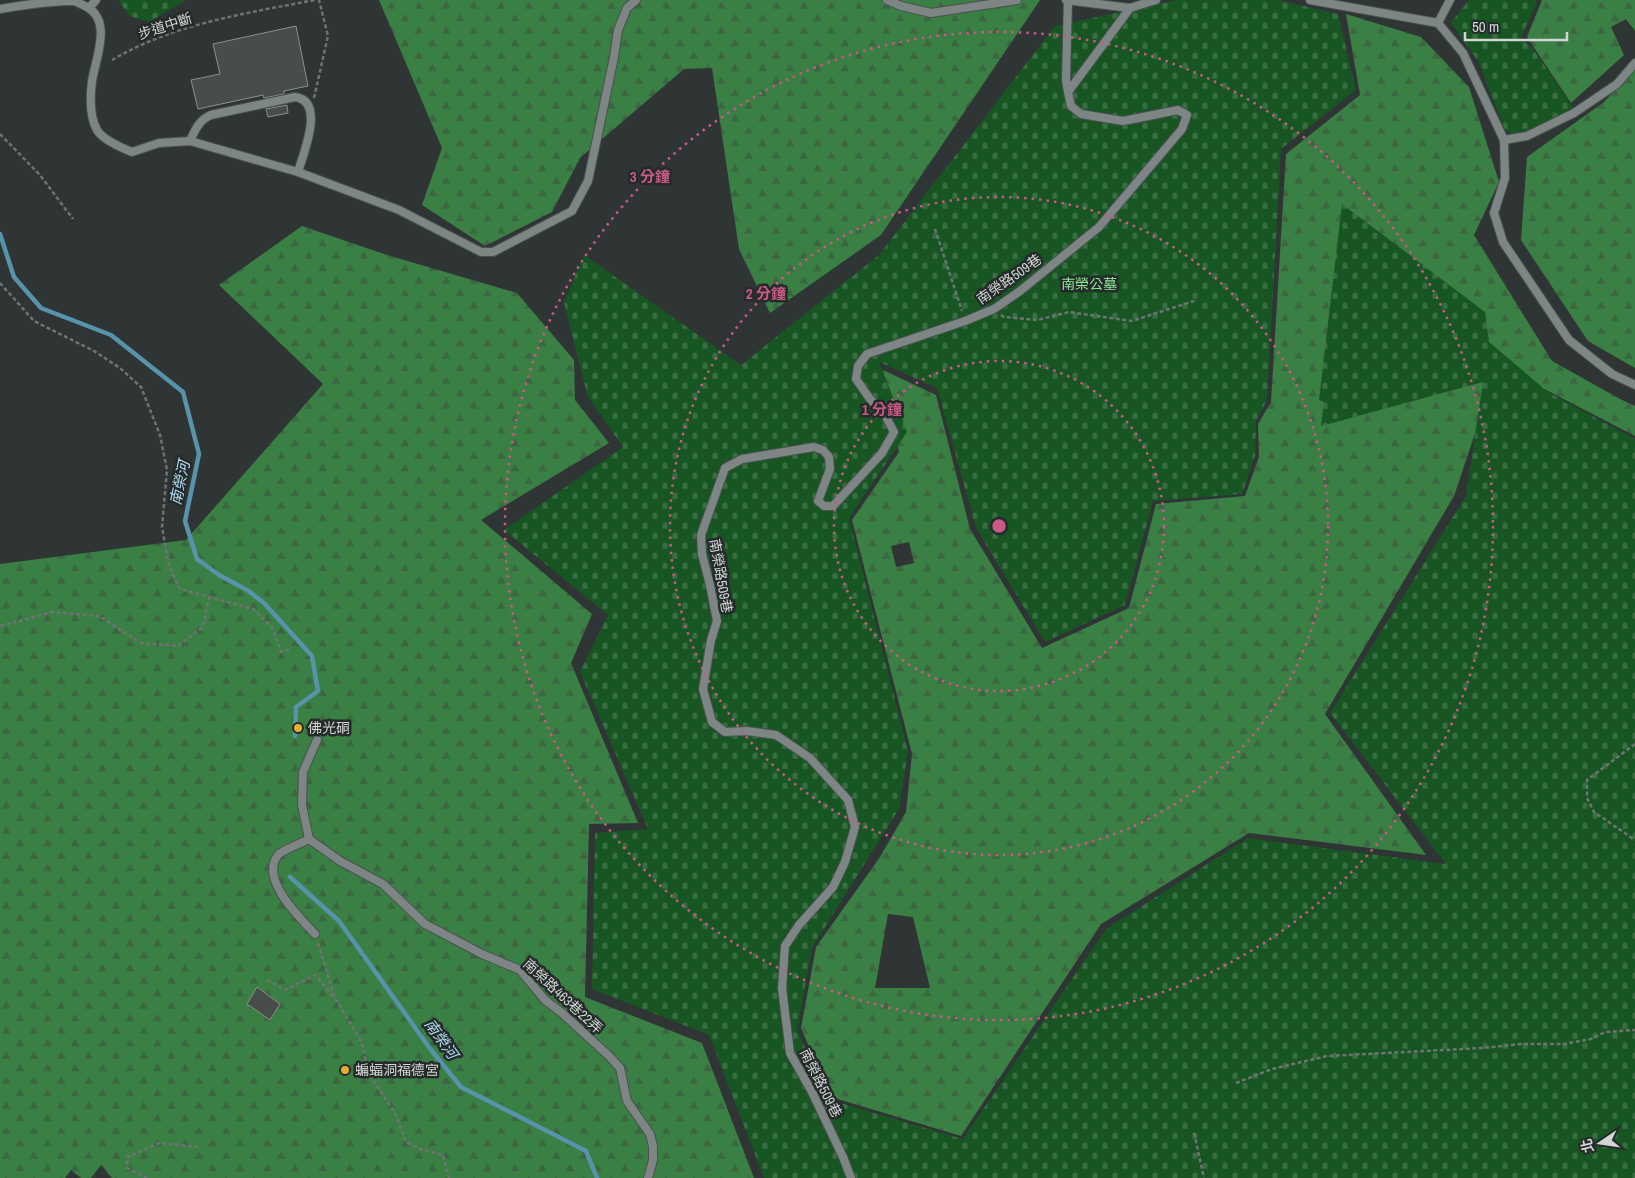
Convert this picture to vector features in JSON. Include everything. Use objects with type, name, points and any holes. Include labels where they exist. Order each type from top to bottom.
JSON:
[{"type":"lane","points":[[88,8],[96,0]]},
{"type":"lane","points":[[0,9],[73,1],[95,12],[101,28],[90,107],[97,131],[116,146],[132,152],[159,143],[190,141],[298,172],[399,210],[480,252],[493,252],[572,210],[588,181],[618,30],[627,8],[636,0]]},
{"type":"lane","points":[[886,0],[901,6],[931,13],[1017,0]]},
{"type":"lane","points":[[1067,0],[1130,8],[1156,0]]},
{"type":"lane","name":"南榮路509巷","points":[[851,1178],[812,1092],[790,1053],[782,988],[785,946],[798,925],[833,888],[845,862],[855,827],[848,800],[810,758],[776,735],[747,731],[725,732],[712,722],[703,689],[711,640],[717,621],[702,554],[701,535],[725,468],[742,459],[814,447],[823,450],[829,456],[830,469],[818,501],[824,506],[833,506],[882,453],[894,432],[884,415],[856,379],[858,366],[866,354],[965,322],[994,309],[1020,291],[1099,227],[1182,129],[1187,114],[1178,110],[1123,121],[1081,114],[1071,106],[1066,80],[1067,0]]},
{"type":"lane","points":[[1310,0],[1438,24],[1463,53],[1504,140],[1505,178],[1494,213],[1503,242],[1568,340],[1612,374],[1635,385]]},
{"type":"lane","points":[[1438,24],[1450,0]]},
{"type":"lane","points":[[1068,92],[1130,8]]},
{"type":"lane","points":[[1504,140],[1527,136],[1574,113],[1617,84],[1635,63]]},
{"type":"lane","points":[[190,141],[198,125],[211,115],[295,97],[302,98],[310,108],[311,125],[298,172]]},
{"type":"lane","points":[[315,934],[289,907],[274,877],[273,867],[279,854],[309,840],[302,805],[303,772],[317,740]]},
{"type":"lane","name":"南榮路463巷22弄","points":[[309,840],[340,861],[383,884],[426,924],[482,954],[520,970],[545,1000],[610,1056],[620,1068],[627,1100],[650,1134],[653,1146],[653,1160],[648,1178]]},
{"type":"path","name":"步道中斷","points":[[112,60],[134,47],[178,31],[248,13],[317,0]]},
{"type":"path","points":[[310,108],[315,96],[328,36],[317,0]]},
{"type":"path","points":[[0,134],[40,175],[73,219]]},
{"type":"path","points":[[935,229],[965,322]]},
{"type":"path","points":[[0,283],[34,321],[94,352],[120,368],[141,387],[160,435],[167,470],[162,526],[169,566],[180,589],[253,609],[272,627],[281,652],[290,648]]},
{"type":"path","points":[[994,309],[1004,317],[1037,320],[1069,312],[1132,321],[1197,300]]},
{"type":"path","points":[[0,626],[52,612],[100,616],[141,643],[178,646],[203,627],[209,598]]},
{"type":"path","points":[[1635,744],[1587,780],[1587,798],[1594,812],[1635,840]]},
{"type":"path","points":[[315,934],[335,998]]},
{"type":"path","points":[[267,980],[285,990],[315,975],[335,998],[361,1041],[369,1074],[395,1113],[406,1142],[420,1149],[443,1155],[449,1178]]},
{"type":"path","points":[[1236,1083],[1272,1069],[1327,1056],[1483,1048],[1521,1044],[1564,1044],[1591,1039],[1605,1032],[1635,1030]]},
{"type":"path","points":[[1194,1133],[1204,1178]]},
{"type":"path","points":[[147,1178],[127,1168],[127,1157],[159,1144],[200,1148]]},
{"type":"green space","points":[[118,0],[186,0],[149,22],[130,16]]},
{"type":"green space","points":[[379,0],[1040,0],[881,235],[770,313],[739,249],[712,68],[684,69],[580,158],[552,212],[485,246],[422,205],[442,148]]},
{"type":"green space","name":"南榮公墓","points":[[1176,0],[1278,0],[1338,14],[1356,90],[1281,149],[1267,400],[1256,421],[1255,456],[1242,494],[1153,501],[1125,605],[1045,642],[976,528],[937,388],[879,362],[907,432],[849,518],[908,751],[899,809],[812,948],[797,1030],[827,1099],[963,1139],[1106,929],[1248,838],[1446,864],[1330,713],[1466,496],[1483,382],[1321,426],[1324,402],[1319,400],[1342,204],[1485,312],[1489,342],[1548,392],[1635,439],[1635,1178],[764,1178],[709,1035],[592,989],[595,833],[648,829],[580,672],[608,615],[504,530],[623,447],[588,397],[564,303],[584,255],[741,365],[879,255],[1055,26]]},
{"type":"green space","points":[[1469,0],[1536,0],[1537,2],[1521,37],[1536,53],[1577,114],[1522,142],[1505,130],[1478,61],[1451,23]]},
{"type":"green space","points":[[1542,0],[1635,0],[1635,31],[1626,19],[1611,27],[1624,55],[1571,103],[1527,37]]},
{"type":"green space","points":[[1346,14],[1421,37],[1469,87],[1499,182],[1474,235],[1552,361],[1635,406],[1635,436],[1498,365],[1454,496],[1325,714],[1426,855],[1249,833],[1101,924],[961,1136],[831,1097],[801,1028],[816,947],[880,857],[906,812],[912,754],[852,520],[899,452],[883,370],[936,395],[970,529],[1042,648],[1129,608],[1156,504],[1245,496],[1259,457],[1258,424],[1271,402],[1286,154],[1360,95]],"holes":[[[909,542],[914,563],[896,567],[891,546]],[[888,914],[913,917],[930,988],[875,988]]]},
{"type":"green space","points":[[1635,68],[1635,368],[1588,341],[1521,240],[1527,157],[1604,102]]},
{"type":"green space","points":[[302,226],[387,255],[517,293],[574,360],[575,400],[609,443],[481,520],[592,614],[571,663],[638,823],[589,824],[585,997],[702,1043],[754,1178],[112,1178],[101,1165],[91,1178],[81,1178],[71,1170],[65,1178],[0,1178],[0,564],[186,540],[323,384],[219,285]]},
{"type":"building","points":[[296,26],[308,86],[284,91],[284,94],[264,98],[263,95],[198,109],[191,80],[220,74],[213,44]]},
{"type":"building","points":[[287,105],[288,113],[268,117],[266,109]]},
{"type":"building","points":[[257,987],[280,1004],[270,1020],[247,1004]]},
{"type":"waterway","name":"南榮河","points":[[0,234],[14,277],[41,308],[111,335],[183,392],[199,454],[185,521],[197,559],[219,575],[247,590],[264,603],[312,656],[318,691],[296,707],[295,736]]},
{"type":"waterway","name":"南榮河","points":[[290,877],[339,921],[431,1050],[461,1087],[586,1151],[597,1178]]},
{"type":"place","name":"佛光硐","points":[[298,728]]},
{"type":"place","name":"蝙蝠洞福德宮","points":[[345,1070]]}]
